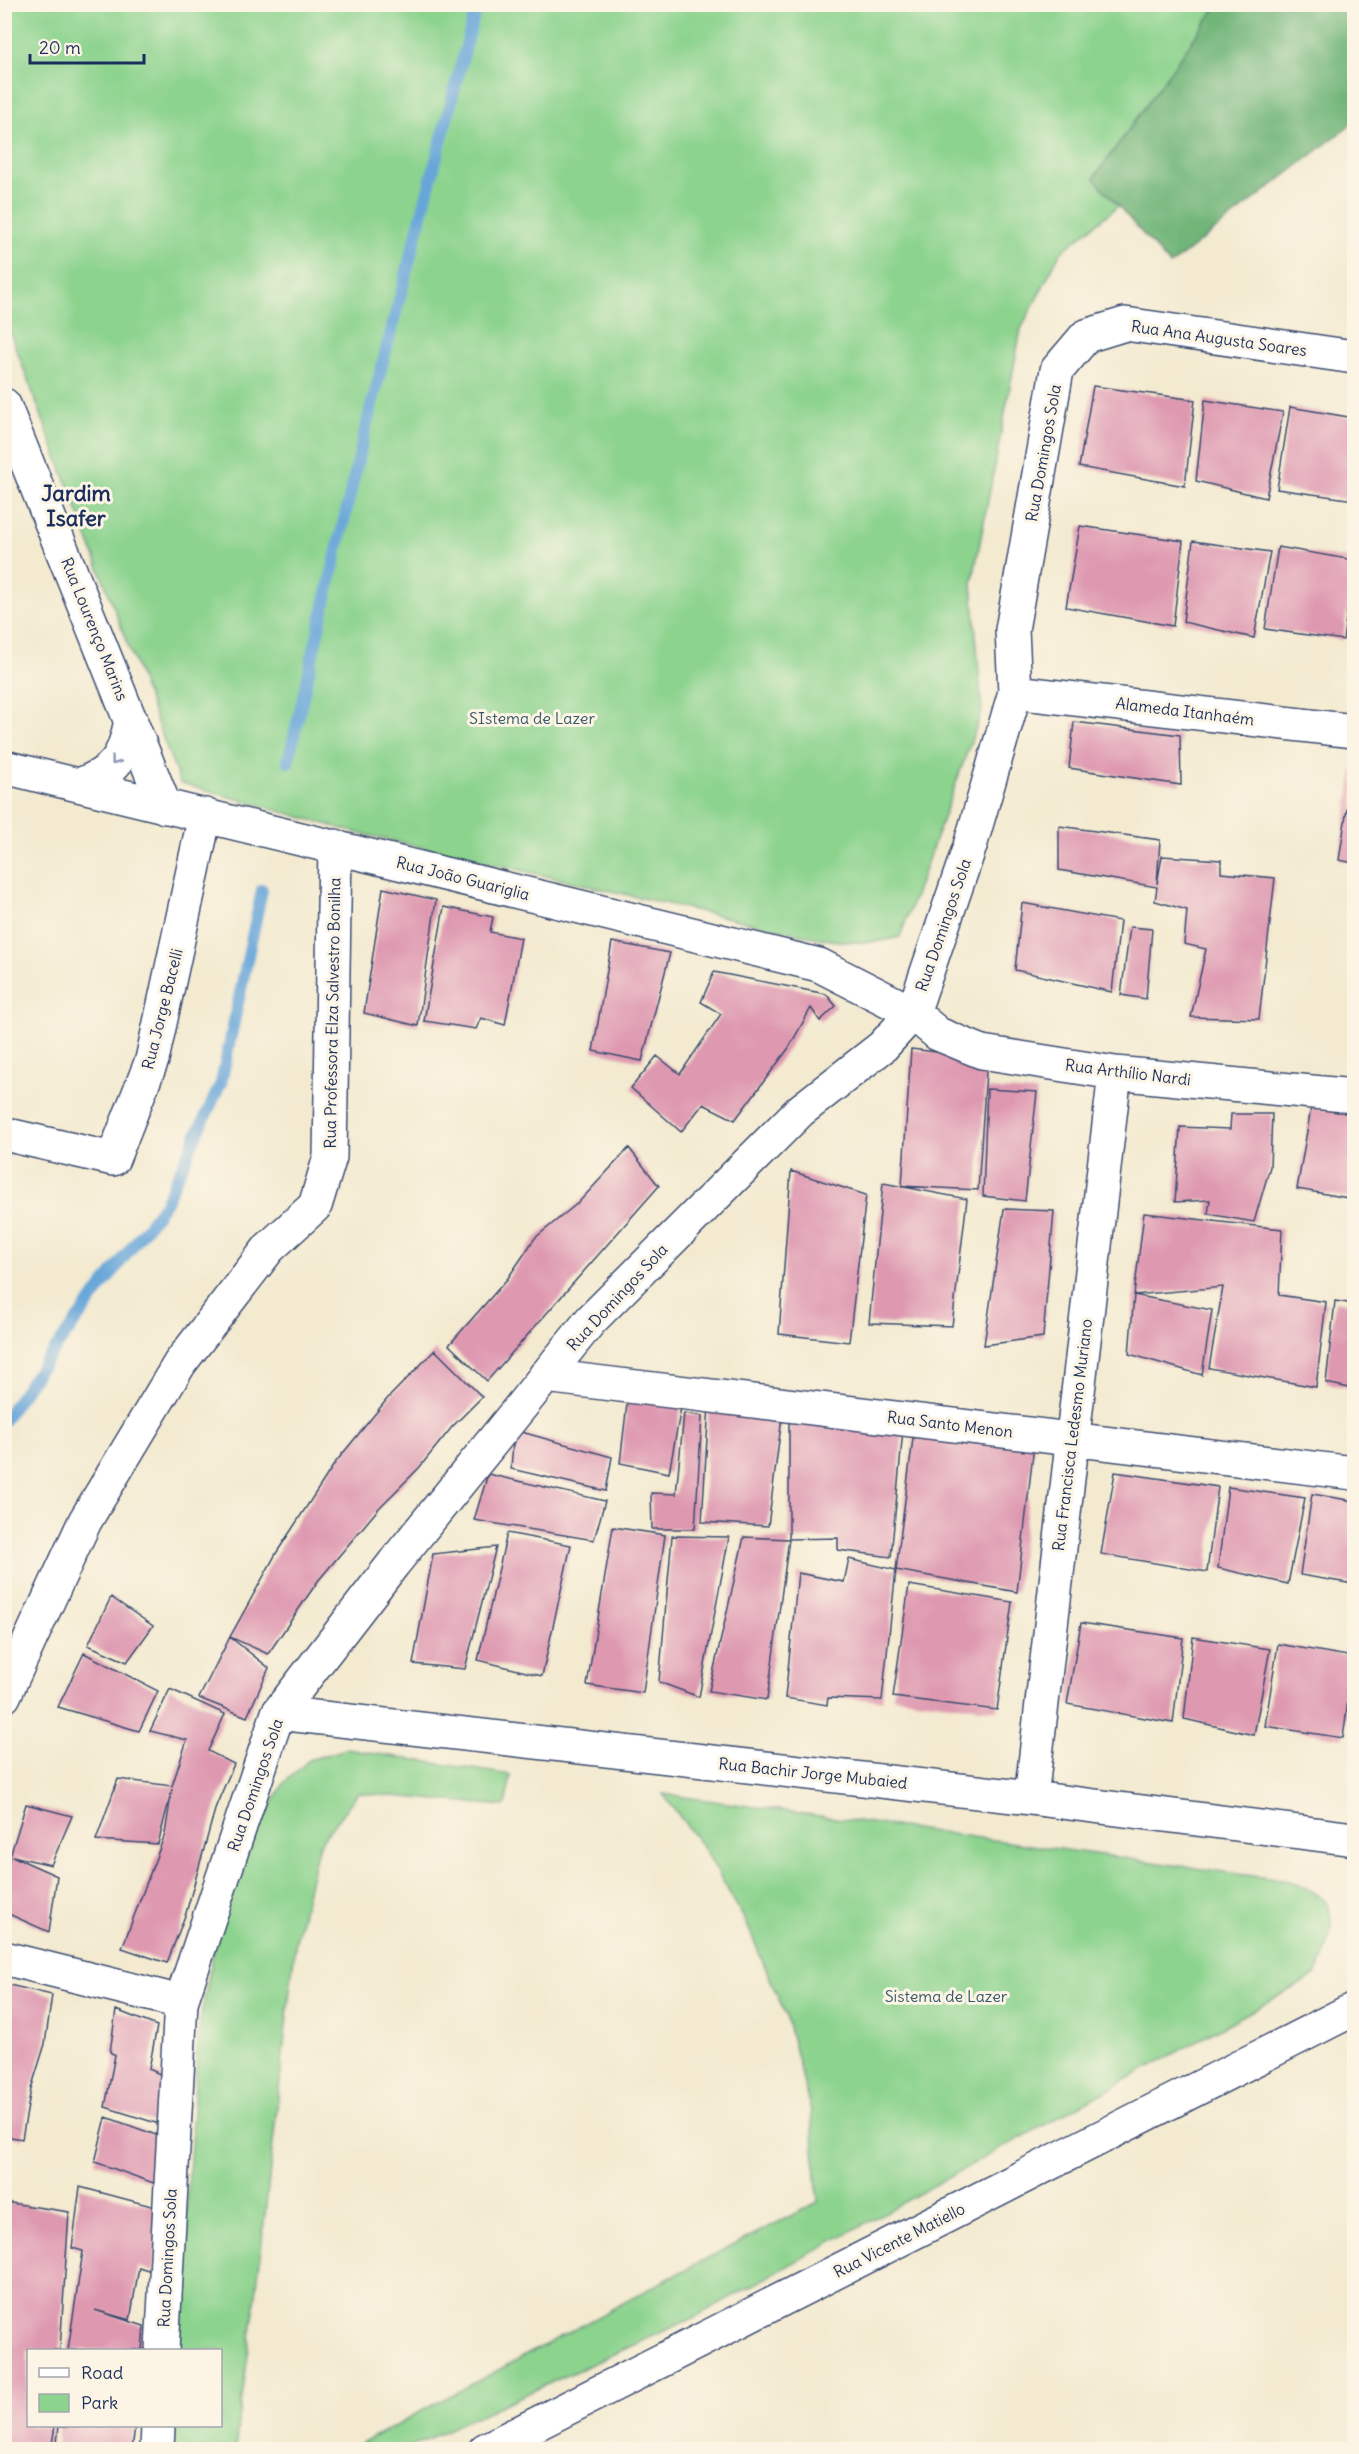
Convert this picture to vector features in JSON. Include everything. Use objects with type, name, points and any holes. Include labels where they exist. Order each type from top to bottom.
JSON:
[{"type":"street","name":"Rua Ana Augusta Soares","points":[[1086,336],[1125,324],[1354,357]]},
{"type":"street","name":"Rua Domingos Sola","points":[[162,2349],[181,2002],[278,1713],[394,1563],[591,1320],[791,1119],[882,1047],[913,1013],[970,846],[1015,692],[1012,630],[1057,370],[1086,336]]},
{"type":"street","name":"Rua Lourenço Marins","points":[[4,405],[165,807]]},
{"type":"street","name":"Alameda Itanhaém","points":[[1015,692],[1354,731]]},
{"type":"street","name":"Rua Lourenço Marins","points":[[79,785],[103,776],[112,766],[127,744],[131,720]]},
{"type":"street","name":"Rua João Guariglia","points":[[4,766],[819,965],[913,1013]]},
{"type":"street","name":"Rua Jorge Bacelli","points":[[4,1134],[113,1159],[152,1060],[205,815]]},
{"type":"street","name":"Rua Professora Elza Salvestro Bonilha","points":[[4,1696],[85,1521],[180,1363],[269,1248],[315,1206],[330,1157],[335,846]]},
{"type":"street","name":"Rua Arthílio Nardi","points":[[913,1013],[938,1034],[982,1052],[1115,1072],[1354,1096]]},
{"type":"street","name":"Rua Francisca Ledesmo Muriano","points":[[1031,1798],[1115,1072]]},
{"type":"street","name":"Rua Santo Menon","points":[[545,1376],[1354,1473]]},
{"type":"street","name":"Rua Bachir Jorge Mubaied","points":[[278,1713],[1031,1798],[1352,1843]]},
{"type":"street","points":[[4,1958],[181,2002]]},
{"type":"street","name":"Rua Vicente Matiello","points":[[1313,2031],[1354,1988]]},
{"type":"street","name":"Rua Vicente Matiello","points":[[485,2450],[1354,2009]]},
{"type":"street","points":[[157,2450],[158,2427]]},
{"type":"green space","name":"SIstema de Lazer","points":[[5,5],[1218,5],[1094,178],[1118,206],[1060,253],[1021,329],[972,584],[982,711],[900,937],[852,942],[803,935],[350,831],[180,783],[5,319]]},
{"type":"green space","points":[[1218,5],[1354,5],[1354,122],[1170,265],[1094,178]]},
{"type":"green space","points":[[346,1749],[511,1775],[505,1806],[358,1793],[319,1844],[295,1945],[255,2304],[235,2449],[171,2450],[172,2427],[222,2427],[222,2349],[177,2349],[199,2027],[218,1928],[250,1844],[284,1783],[309,1760]]},
{"type":"green space","name":"Sistema de Lazer","points":[[663,1794],[1289,1881],[1312,1891],[1324,1901],[1331,1921],[1328,1944],[1315,1976],[695,2317],[405,2449],[351,2449],[694,2265],[818,2202],[811,2111],[786,2016],[746,1922],[705,1850]]},
{"type":"building","points":[[1093,386],[1195,400],[1185,486],[1079,467]]},
{"type":"building","points":[[1205,400],[1283,412],[1266,498],[1196,481]]},
{"type":"building","points":[[1290,407],[1354,418],[1354,500],[1277,489]]},
{"type":"building","points":[[1080,526],[1183,541],[1173,626],[1066,607]]},
{"type":"building","points":[[1193,541],[1270,552],[1254,638],[1183,622]]},
{"type":"building","points":[[1278,547],[1354,560],[1343,640],[1265,629]]},
{"type":"building","points":[[1074,722],[1180,735],[1181,785],[1069,768]]},
{"type":"building","points":[[1354,770],[1354,863],[1339,860]]},
{"type":"building","points":[[1059,826],[1160,840],[1157,884],[1162,856],[1221,860],[1221,873],[1275,878],[1259,1019],[1191,1017],[1206,949],[1184,944],[1187,910],[1155,901],[1157,887],[1059,870]]},
{"type":"building","points":[[383,888],[436,900],[418,1026],[364,1013]]},
{"type":"building","points":[[1022,903],[1120,921],[1112,992],[1015,970]]},
{"type":"building","points":[[444,907],[493,917],[490,932],[521,938],[505,1025],[481,1018],[476,1029],[424,1021]]},
{"type":"building","points":[[1130,927],[1152,929],[1146,999],[1121,995]]},
{"type":"building","points":[[612,942],[670,953],[642,1061],[593,1051]]},
{"type":"building","points":[[714,972],[826,994],[836,1006],[820,1021],[811,1008],[788,1049],[735,1120],[703,1104],[681,1132],[631,1088],[657,1056],[680,1074],[721,1014],[701,1002]]},
{"type":"building","points":[[911,1049],[987,1058],[978,1190],[902,1186]]},
{"type":"building","points":[[987,1089],[1037,1092],[1025,1201],[983,1196]]},
{"type":"building","points":[[1311,1108],[1354,1114],[1354,1199],[1297,1189]]},
{"type":"building","points":[[1231,1114],[1272,1114],[1270,1167],[1254,1222],[1208,1214],[1210,1200],[1175,1202],[1180,1127],[1230,1129]]},
{"type":"building","points":[[629,1148],[659,1186],[487,1381],[449,1345],[508,1278],[535,1238],[579,1202]]},
{"type":"building","points":[[791,1171],[866,1195],[849,1342],[779,1334]]},
{"type":"building","points":[[883,1183],[967,1199],[952,1326],[869,1323]]},
{"type":"building","points":[[1004,1209],[1054,1211],[1043,1337],[984,1345]]},
{"type":"building","points":[[1144,1213],[1282,1229],[1279,1295],[1326,1302],[1316,1387],[1209,1368],[1223,1287],[1134,1295]]},
{"type":"building","points":[[1134,1295],[1212,1310],[1202,1375],[1129,1354]]},
{"type":"building","points":[[1335,1301],[1354,1304],[1354,1389],[1326,1383]]},
{"type":"building","points":[[435,1350],[482,1397],[452,1427],[419,1468],[380,1507],[318,1581],[268,1654],[230,1637],[277,1552],[335,1463],[388,1398]]},
{"type":"building","points":[[628,1395],[682,1402],[669,1473],[620,1463]]},
{"type":"building","points":[[709,1404],[782,1417],[768,1526],[702,1522]]},
{"type":"building","points":[[684,1413],[702,1416],[695,1529],[652,1529],[651,1493],[676,1494]]},
{"type":"building","points":[[789,1415],[903,1430],[891,1557],[838,1550],[838,1538],[789,1539]]},
{"type":"building","points":[[514,1430],[612,1457],[606,1491],[511,1469]]},
{"type":"building","points":[[914,1431],[1034,1445],[1017,1592],[896,1570]]},
{"type":"building","points":[[1115,1472],[1218,1487],[1207,1572],[1101,1554]]},
{"type":"building","points":[[488,1474],[605,1501],[594,1540],[474,1520]]},
{"type":"building","points":[[1228,1487],[1305,1498],[1288,1584],[1218,1568]]},
{"type":"building","points":[[1312,1494],[1354,1501],[1354,1584],[1300,1575]]},
{"type":"building","points":[[613,1527],[665,1535],[643,1693],[587,1685]]},
{"type":"building","points":[[507,1533],[571,1545],[542,1676],[478,1660]]},
{"type":"building","points":[[672,1536],[729,1537],[699,1697],[659,1682]]},
{"type":"building","points":[[744,1537],[789,1539],[767,1700],[709,1691]]},
{"type":"building","points":[[496,1547],[465,1669],[413,1664],[433,1554]]},
{"type":"building","points":[[849,1559],[896,1570],[882,1700],[828,1698],[827,1705],[785,1698],[798,1573],[844,1582]]},
{"type":"building","points":[[909,1585],[1012,1602],[997,1710],[893,1697]]},
{"type":"building","points":[[111,1597],[153,1626],[127,1662],[88,1645]]},
{"type":"building","points":[[1081,1623],[1183,1638],[1173,1723],[1067,1704]]},
{"type":"building","points":[[230,1637],[269,1668],[247,1717],[199,1698]]},
{"type":"building","points":[[1193,1637],[1270,1649],[1254,1735],[1184,1719]]},
{"type":"building","points":[[1278,1644],[1354,1657],[1343,1738],[1265,1726]]},
{"type":"building","points":[[84,1653],[158,1691],[139,1731],[58,1707]]},
{"type":"building","points":[[170,1689],[225,1714],[208,1751],[234,1764],[216,1806],[186,1913],[167,1963],[122,1948],[165,1834],[172,1789],[158,1844],[96,1840],[118,1779],[172,1786],[187,1740],[150,1731]]},
{"type":"building","points":[[26,1804],[72,1816],[51,1865],[12,1856],[57,1876],[49,1932],[4,1912],[4,1876]]},
{"type":"building","points":[[5,1984],[52,1995],[45,2044],[31,2089],[22,2139],[5,2136]]},
{"type":"building","points":[[116,2010],[157,2026],[149,2069],[164,2076],[159,2124],[105,2107],[115,2055],[110,2052]]},
{"type":"building","points":[[106,2117],[159,2136],[159,2185],[95,2162]]},
{"type":"building","points":[[80,2187],[159,2208],[154,2272],[139,2267],[130,2320],[95,2310],[144,2326],[142,2349],[68,2349],[83,2251],[72,2248]]},
{"type":"building","points":[[4,2202],[69,2212],[60,2349],[27,2349],[27,2427],[55,2427],[51,2450],[4,2450]]},
{"type":"building","points":[[59,2427],[135,2427],[132,2450],[56,2450]]},
{"type":"waterway","points":[[288,762],[365,430],[477,4]]},
{"type":"waterway","points":[[4,1420],[165,1203],[221,1083],[262,890]]},
{"type":"district","name":"Jardim Isafer","points":[[76,506]]}]
